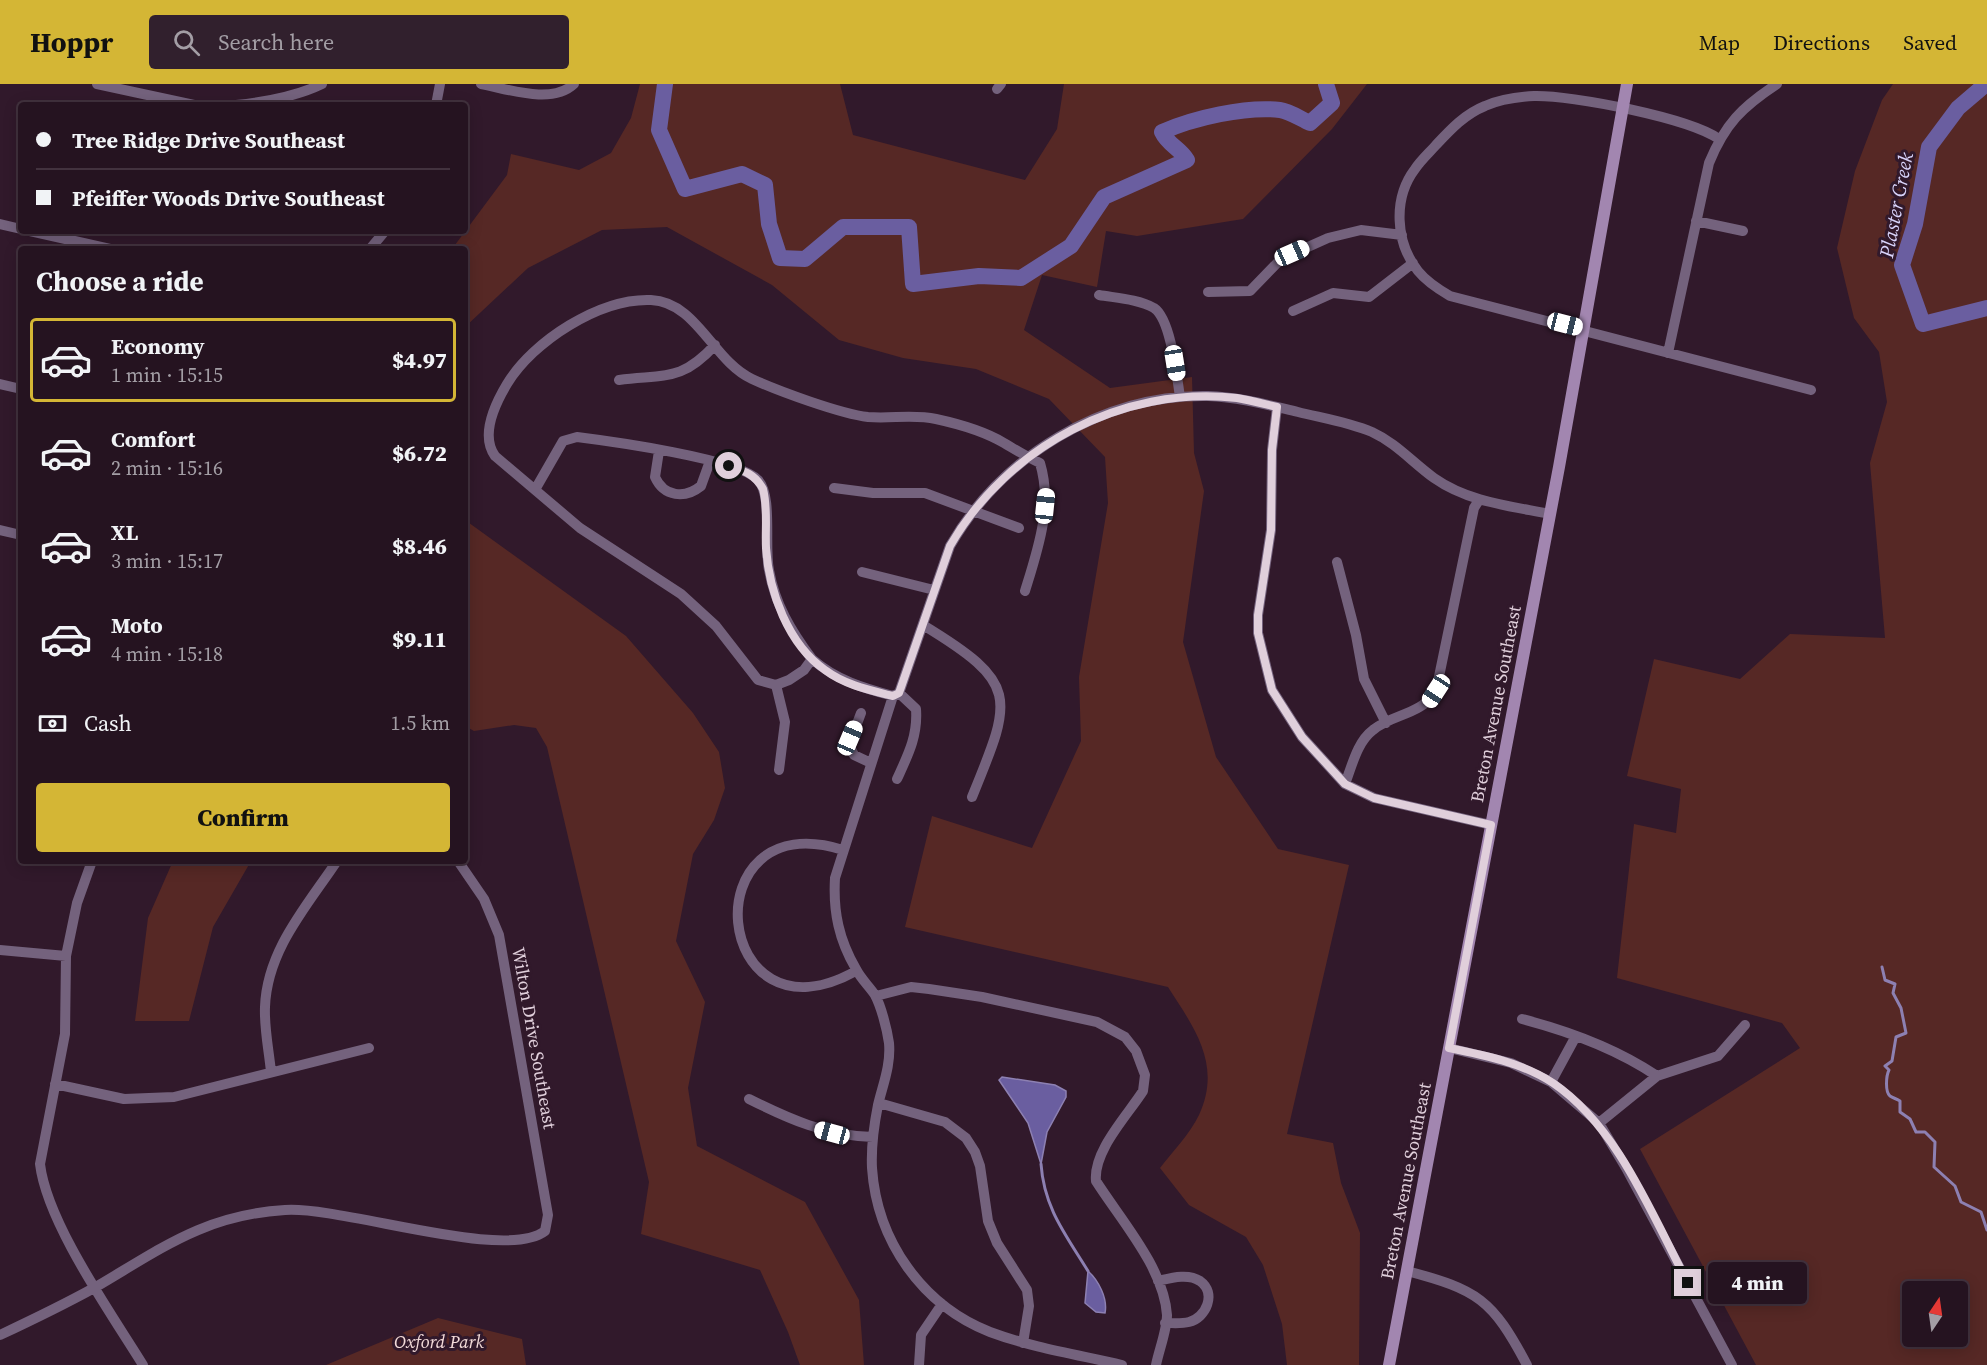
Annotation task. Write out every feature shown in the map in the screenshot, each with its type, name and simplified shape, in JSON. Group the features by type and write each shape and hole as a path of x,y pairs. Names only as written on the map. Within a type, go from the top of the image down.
{"main road":[{"name":"Breton Avenue Southeast","path":"1389,1365 1550,514 1627,84"}],"street":[{"path":"97,84 180,102"},
{"path":"259,102 306,92 322,84"},
{"path":"437,102 440,84"},
{"path":"481,84 555,95 568,90 574,84"},
{"path":"1668,353 1709,163 1719,138 1731,120 1777,84"},
{"path":"1719,138 1687,123 1623,110 1536,96 1511,98 1473,111 1460,121 1414,169 1402,193 1398,214 1402,235 1413,263 1434,286 1450,296 1584,329 1811,390"},
{"path":"1696,221 1743,231"},
{"path":"0,224 18,228"},
{"path":"1208,292 1250,291 1281,259 1328,237 1361,230 1402,235"},
{"path":"43,234 97,246"},
{"path":"372,246 382,234"},
{"path":"1293,311 1333,293 1370,297 1413,263"},
{"path":"1099,296 1126,299 1153,308 1159,313 1168,334 1180,397"},
{"path":"812,659 804,670 789,681 776,685 758,680 716,626 681,594 580,528 495,456 488,444 488,433 498,401 508,382 528,360 552,339 588,315 622,303 650,300 668,302 681,310 751,378 866,417 917,416 951,422 1003,442 1040,463 1046,494 1044,518 1025,591"},
{"path":"619,380 685,371 698,363 715,345"},
{"path":"0,384 18,387"},
{"path":"1122,1365 1023,1342 988,1331 942,1304 915,1280 896,1252 880,1211 872,1169 873,1137 886,1079 889,1042 876,996 856,971 839,935 834,903 835,878 871,763 950,546 973,512 1010,471 1059,436 1101,416 1180,397 1238,398 1354,425 1392,443 1433,477 1479,500 1550,514"},
{"path":"1277,407 1272,450 1271,530 1259,592 1258,633 1272,690 1302,737 1345,784 1374,798 1491,825"},
{"path":"536,489 563,441 568,437 611,441 710,461 750,474 758,480 763,489 769,571 785,620 812,659 824,669 856,686 896,694 916,709 916,738 897,779"},
{"path":"659,451 655,477 664,490 675,494 688,495 701,486 710,461"},
{"path":"834,488 873,493 915,491 1019,528"},
{"path":"1345,784 1365,738 1373,729 1421,708 1436,691 1474,508 1479,500"},
{"path":"0,530 18,534"},
{"path":"1337,562 1356,635 1364,679 1386,723"},
{"path":"862,572 934,590"},
{"path":"923,625 956,645 986,669 1001,697 1002,714 996,738 972,797"},
{"path":"776,685 785,722 780,770"},
{"path":"861,713 849,745 854,755 871,763"},
{"path":"843,850 822,843 806,842 780,847 764,857 745,878 736,907 737,931 748,957 770,978 798,987 818,987 836,982 856,971"},
{"path":"91,864 76,903 66,957 65,1034 42,1146 42,1184 49,1202 95,1287 143,1365"},
{"path":"271,1072 265,1008 276,958 287,933 335,864"},
{"name":"Wilton Drive Southeast","path":"95,1287 167,1243 206,1225 286,1209 350,1216 483,1239 531,1238 546,1231 548,1215 499,935 484,899 460,864"},
{"path":"0,950 66,957"},
{"path":"876,996 911,987 982,997 1097,1022 1125,1037 1139,1058 1145,1083 1143,1091 1099,1154 1096,1181 1147,1258 1158,1281 1167,1316 1156,1365"},
{"path":"1522,1019 1576,1036 1643,1066 1657,1076"},
{"path":"1599,1123 1657,1076 1718,1056 1745,1025"},
{"path":"1551,1082 1576,1036"},
{"path":"55,1084 124,1099 149,1100 174,1097 369,1048"},
{"path":"1449,1048 1511,1063 1551,1082 1599,1123 1626,1168 1732,1365"},
{"path":"748,1099 818,1129 846,1137 873,1137"},
{"path":"879,1103 945,1122 966,1138 975,1152 980,1166 987,1221 997,1243 1027,1290 1029,1306 1023,1342"},
{"path":"1407,1271 1442,1281 1473,1294 1492,1309 1509,1332 1527,1365"},
{"path":"1158,1281 1185,1277 1200,1281 1208,1290 1209,1300 1198,1318 1190,1322 1165,1323"},
{"path":"0,1335 95,1287"},
{"path":"919,1365 921,1335 942,1304"}],"green space":[{"path":"640,84 840,84 853,135 1025,180 1057,129 1064,84 1367,84 1332,129 1243,219 1137,236 1106,231 1097,287 1042,275 1024,330 1110,388 1192,377 1194,453 1204,491 1183,642 1216,757 1278,849 1349,865 1287,1134 1333,1143 1341,1183 1360,1233 1359,1365 1287,1365 1282,1324 1263,1265 1246,1237 1189,1205 1160,1168 1186,1136 1199,1115 1208,1080 1202,1048 1196,1033 1168,987 905,927 932,816 1032,848 1081,741 1079,677 1108,503 1105,457 1049,399 976,369 903,358 839,340 772,285 667,227 602,230 528,268 468,324 468,246 454,246 463,234 468,234 468,227 507,175 511,154 579,170 611,153 631,118"},
{"path":"1893,84 1987,84 1987,1365 1756,1365 1640,1149 1800,1048 1782,1023 1617,978 1634,824 1676,833 1681,789 1627,776 1654,659 1740,679 1790,634 1885,638 1870,463 1887,402 1879,352 1854,318 1837,248 1855,171 1882,100"},
{"path":"468,522 626,636 693,713 719,752 725,788 714,820 693,854 676,941 705,1002 688,1088 697,1146 805,1202 859,1300 864,1365 800,1365 760,1270 641,1234 649,1182 547,747 536,728 514,725 474,731 468,728"},
{"path":"172,864 249,864 213,927 189,1021 135,1021 148,918"},
{"name":"Oxford Park","path":"438,1318 522,1339 526,1365 326,1365"}],"shaded area":[{"path":"1002,1077 1055,1085 1066,1091 1066,1097 1047,1132 1041,1164 1028,1123 999,1080"},
{"path":"1088,1271 1101,1290 1105,1301 1105,1313 1096,1312 1085,1303"}],"waterway":[{"name":"Plaster Creek","path":"665,84 659,130 685,189 742,174 765,185 769,224 780,258 805,259 843,227 909,227 913,284 979,276 1021,278 1071,246 1104,197 1187,160 1162,132 1204,118 1266,109 1291,113 1310,123 1332,103 1326,84"},
{"name":"Plaster Creek","path":"1986,84 1958,108 1929,147 1915,224 1902,265 1923,324 1987,308"},
{"path":"1882,967 1885,980 1895,984 1893,993 1901,1008 1906,1033 1896,1037 1892,1061 1885,1066 1889,1070 1886,1084 1888,1094 1900,1101 1900,1112 1910,1119 1916,1132 1925,1132 1935,1142 1934,1167 1955,1186 1961,1202 1981,1212 1987,1230"},
{"path":"1041,1164 1051,1208 1088,1271"}],"route":[{"path":"729,466 750,474 758,480 763,489 766,499 766,547 769,571 778,604 785,620 812,659 837,677 856,686 893,696 899,693 950,546 960,528 1010,471 1071,429 1101,416 1157,401 1207,396 1238,398 1277,407 1272,450 1271,530 1259,592 1258,615 1258,633 1272,690 1302,737 1345,784 1374,798 1491,825 1449,1048 1511,1063 1551,1082 1575,1100 1599,1123 1688,1283"}]}
